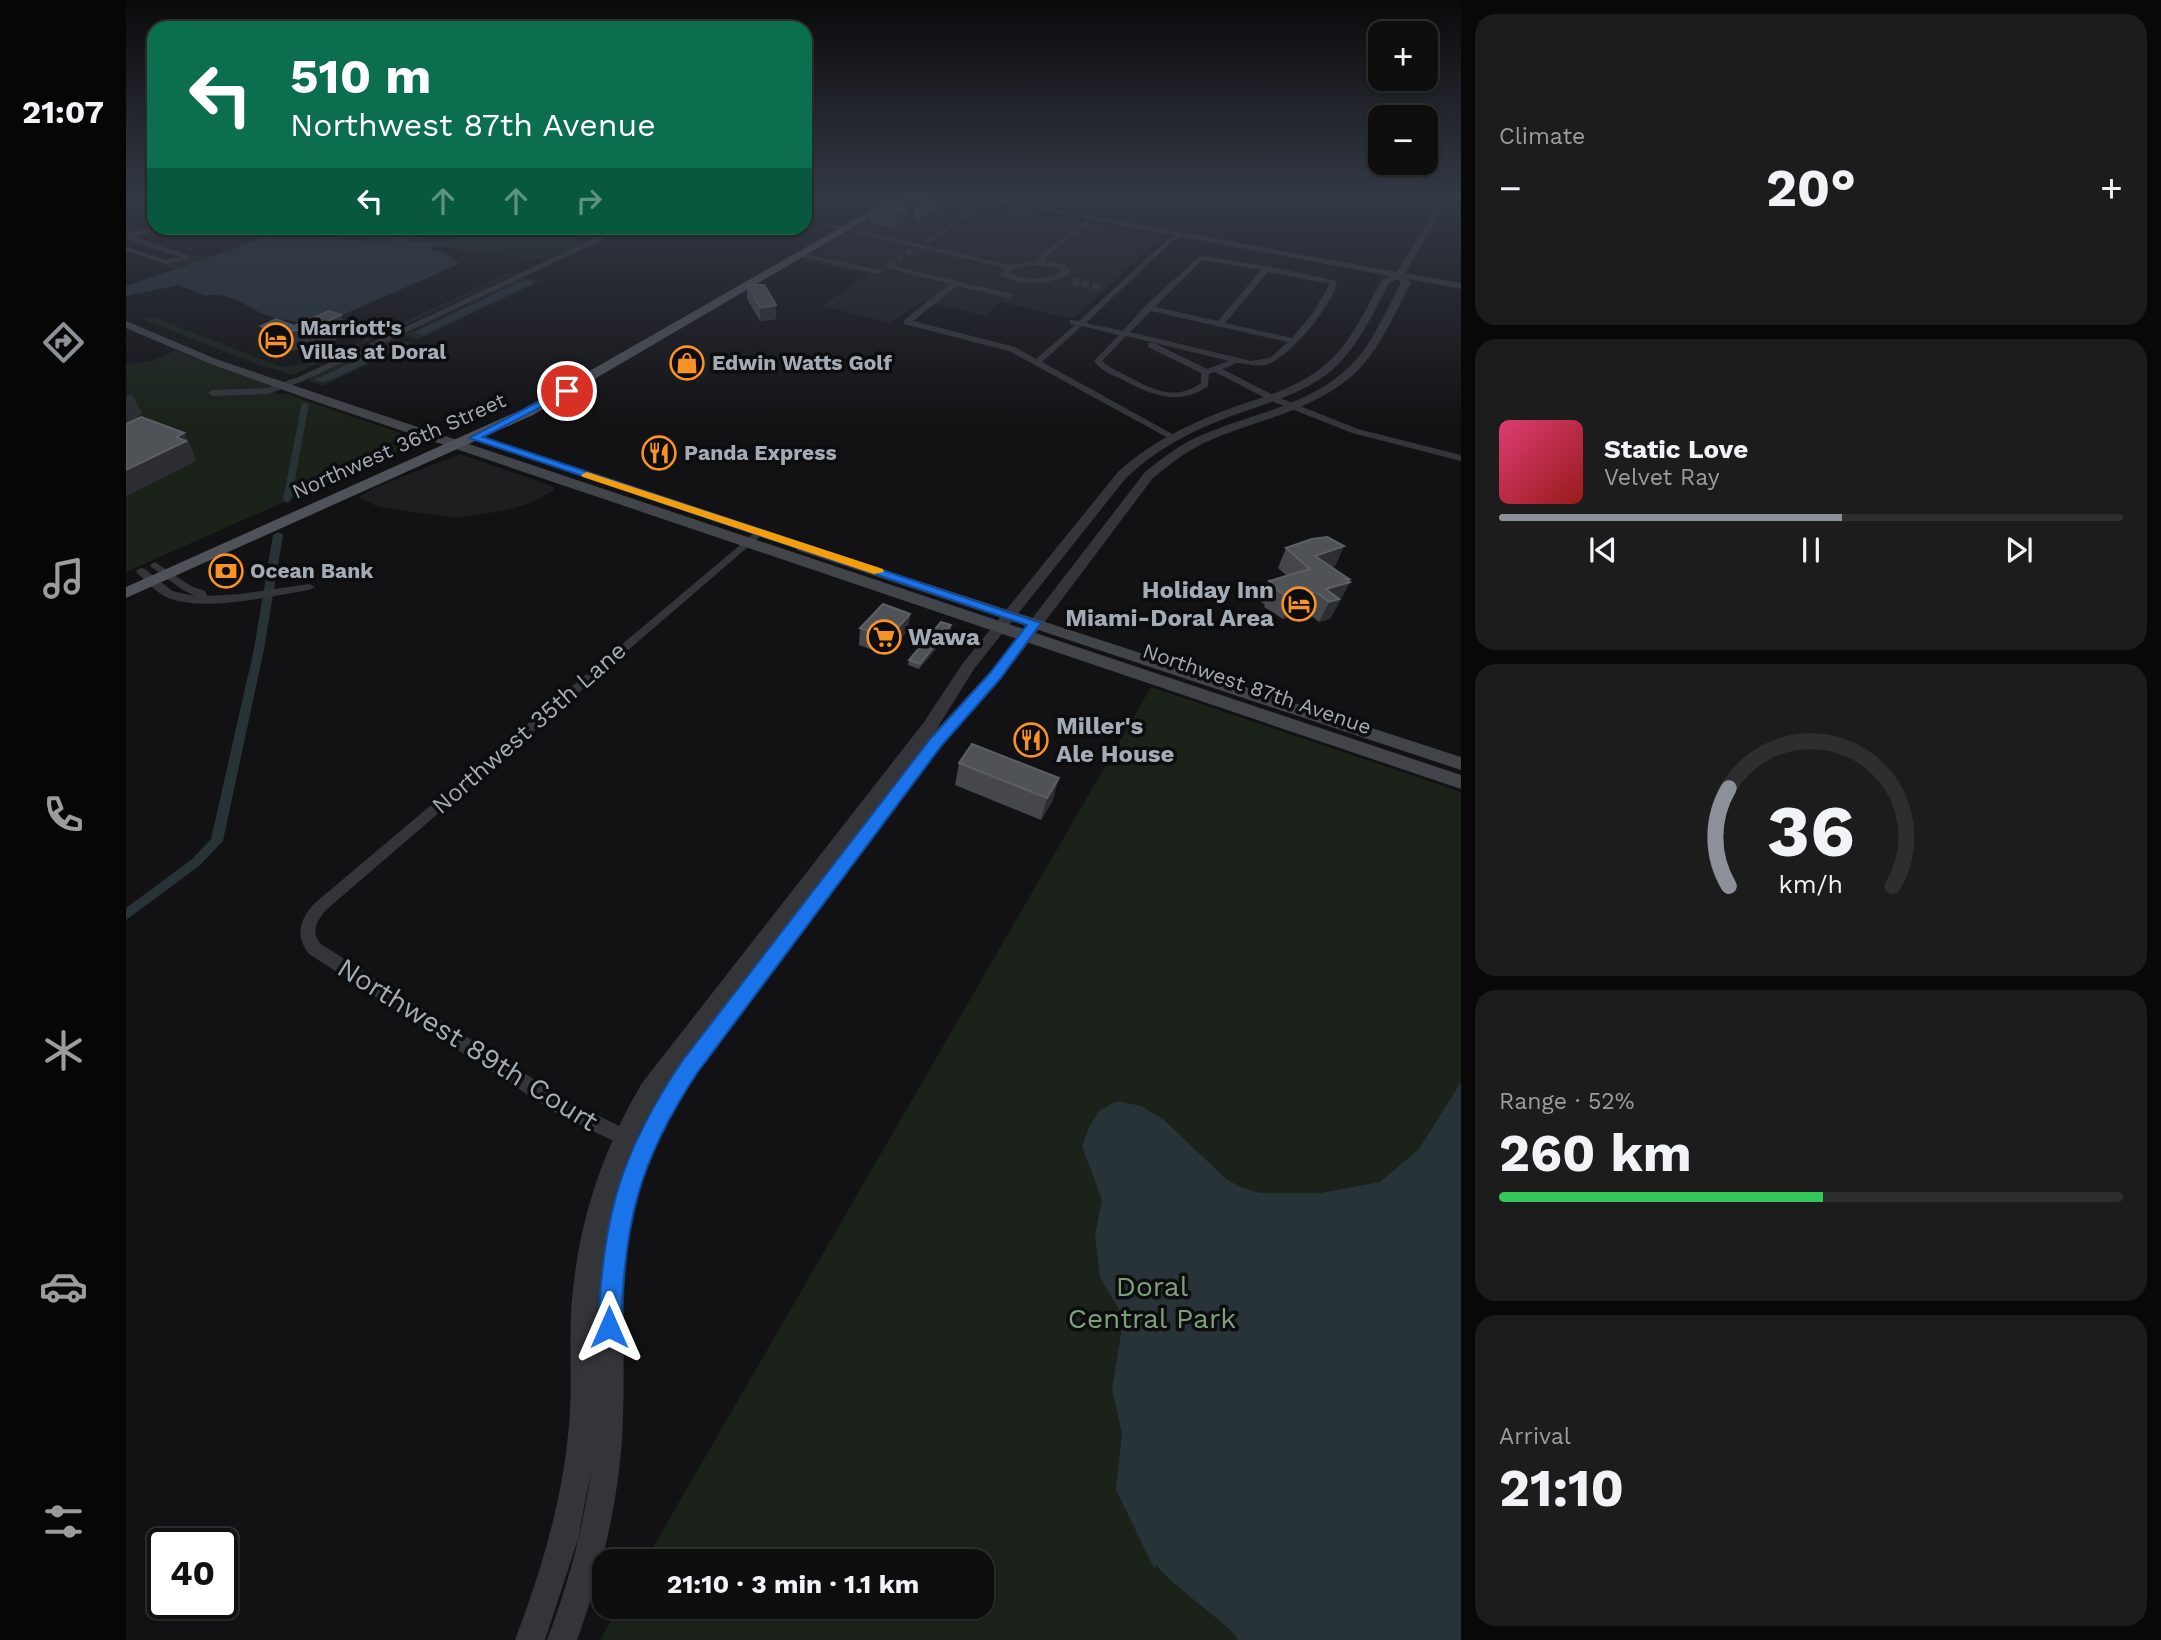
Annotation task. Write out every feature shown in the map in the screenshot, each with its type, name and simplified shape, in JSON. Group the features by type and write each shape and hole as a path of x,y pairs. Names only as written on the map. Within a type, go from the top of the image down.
{"main road":[{"name":"Northwest 36th Street","path":"126,593 149,574 457,439 749,274"},
{"name":"Northwest 36th Street","path":"149,574 315,508 354,478 441,440 474,438 536,408 769,274"},
{"path":"730,284 744,288"},
{"name":"Northwest 87th Avenue","path":"126,318 227,358 302,393 441,440"},
{"name":"Northwest 87th Avenue","path":"126,318 203,358 259,378 382,409 641,507 753,537"},
{"path":"601,371 597,367 606,355"},
{"path":"246,387 259,378"},
{"path":"268,391 302,393"},
{"path":"336,404 382,409"},
{"name":"Northwest 87th Avenue","path":"474,438 653,497 753,537 1303,720 1461,764"},
{"path":"641,507 653,497"},
{"name":"Northwest 87th Avenue","path":"1303,720 1461,782"}],"street":[{"path":"286,384 213,391 268,391 286,384 525,274"},
{"path":"918,274 1009,296"},
{"path":"1005,274 1015,279 1056,277 1072,281"},
{"path":"1056,277 1060,274"},
{"path":"1032,360 1077,323 1128,274"},
{"path":"1184,274 1098,362 1161,396 1174,397 1199,388 1215,369 1239,360"},
{"path":"1220,324 1262,274"},
{"path":"1077,323 1239,360 1266,363 1277,358 1295,341 1334,285 1332,282 1293,274"},
{"path":"1390,274 1461,286"},
{"path":"562,1640 585,1571 599,1512 610,1415 609,1310 612,1261 633,1142 942,734 995,676 1142,484 1176,453 1215,433 1331,387 1357,364 1406,283 1399,275 1392,274"},
{"path":"530,1640 558,1561 575,1488 584,1418 587,1265 599,1204 633,1142 657,1079 935,719 960,678 1122,475 1141,456 1171,436 1278,396 1315,378 1334,363 1387,280 1399,275"},
{"path":"998,293 1015,279"},
{"path":"956,283 907,321 1012,349 1171,436 1177,442 1176,453"},
{"path":"1148,308 1295,341"},
{"path":"1124,334 1215,369 1355,431 1461,458"},
{"name":"Northwest 35th Lane","path":"307,929 318,909 753,537"},
{"path":"149,574 172,595 202,598 310,587"},
{"path":"149,574 201,593 202,598"},
{"path":"798,924 794,917 799,895"},
{"path":"774,927 798,924"},
{"name":"Northwest 89th Court","path":"307,929 308,940 315,949 562,1107 633,1142"}],"shaded area":[{"path":"162,274 437,274 324,323 278,319 231,298 205,296 179,285 126,296 126,286"},
{"path":"867,274 1122,274 1073,319 1001,302 985,316 924,301 890,323 822,306 869,274"},
{"path":"531,280 532,284 424,335 412,333 521,281"},
{"path":"393,343 400,347 333,379 323,382 314,380"},
{"path":"460,454 554,487 554,490 533,502 508,510 456,518 378,507 359,497 374,488"},
{"path":"1461,1082 1461,1640 1238,1640 1232,1631 1170,1580 1156,1565 1154,1568 1116,1490 1122,1433 1112,1390 1122,1328 1118,1307 1100,1278 1095,1235 1102,1200 1082,1146 1090,1125 1100,1110 1117,1101 1141,1106 1164,1120 1225,1178 1240,1187 1260,1193 1321,1193 1380,1182 1419,1149"}],"green space":[{"path":"506,274 515,275 402,326 388,325 398,325"},
{"path":"522,277 543,280 417,340 404,335","holes":["531,280 532,284 424,335 416,335 414,331 521,281"]},
{"path":"155,318 282,367 315,362 364,341 362,336 373,339 293,375 254,363 142,319"},
{"path":"391,339 411,343 323,386 309,381 310,377"},
{"path":"175,351 269,385 276,393 287,394 415,438 417,443 126,572 126,364 151,361"},
{"name":"Doral Central Park","path":"1151,687 1461,792 1461,1640 600,1640 612,1619 994,1619 994,1549 652,1549"}],"building":[{"path":"747,285 764,285 776,305 760,308"},
{"path":"329,311 341,315 310,329 279,332 261,326 276,319 294,326"},
{"path":"141,417 184,433 176,437 186,441 126,470 126,424"},
{"path":"1327,537 1344,546 1315,556 1349,579 1346,579 1350,582 1326,589 1339,599 1329,602 1316,592 1292,599 1272,587 1275,586 1269,581 1310,569 1286,548"},
{"path":"883,604 910,614 889,638 860,628"},
{"name":"Wawa","path":"941,622 951,625 920,664 909,660"},
{"path":"972,744 1059,778 1047,798 959,763"}],"waterway":[{"path":"287,500 305,404"},
{"path":"126,915 195,863 217,841 259,649 278,535"}],"tunnel":[{"path":"1072,281 1100,287"}],"slow traffic":[{"path":"587,475 878,572"}],"place":[{"name":"Marriott's Villas at Doral","path":"276,340"},
{"name":"Edwin Watts Golf","path":"687,363"},
{"name":"Panda Express","path":"659,453"},
{"name":"Ocean Bank","path":"226,571"},
{"name":"Holiday Inn Miami-Doral Area","path":"1299,604"},
{"name":"Wawa","path":"884,637"},
{"name":"Miller's Ale House","path":"1031,740"}],"route":[{"path":"567,391 474,438 1035,623 995,676 936,741 690,1066 660,1111 637,1161 621,1212 612,1261 609,1327"}]}
